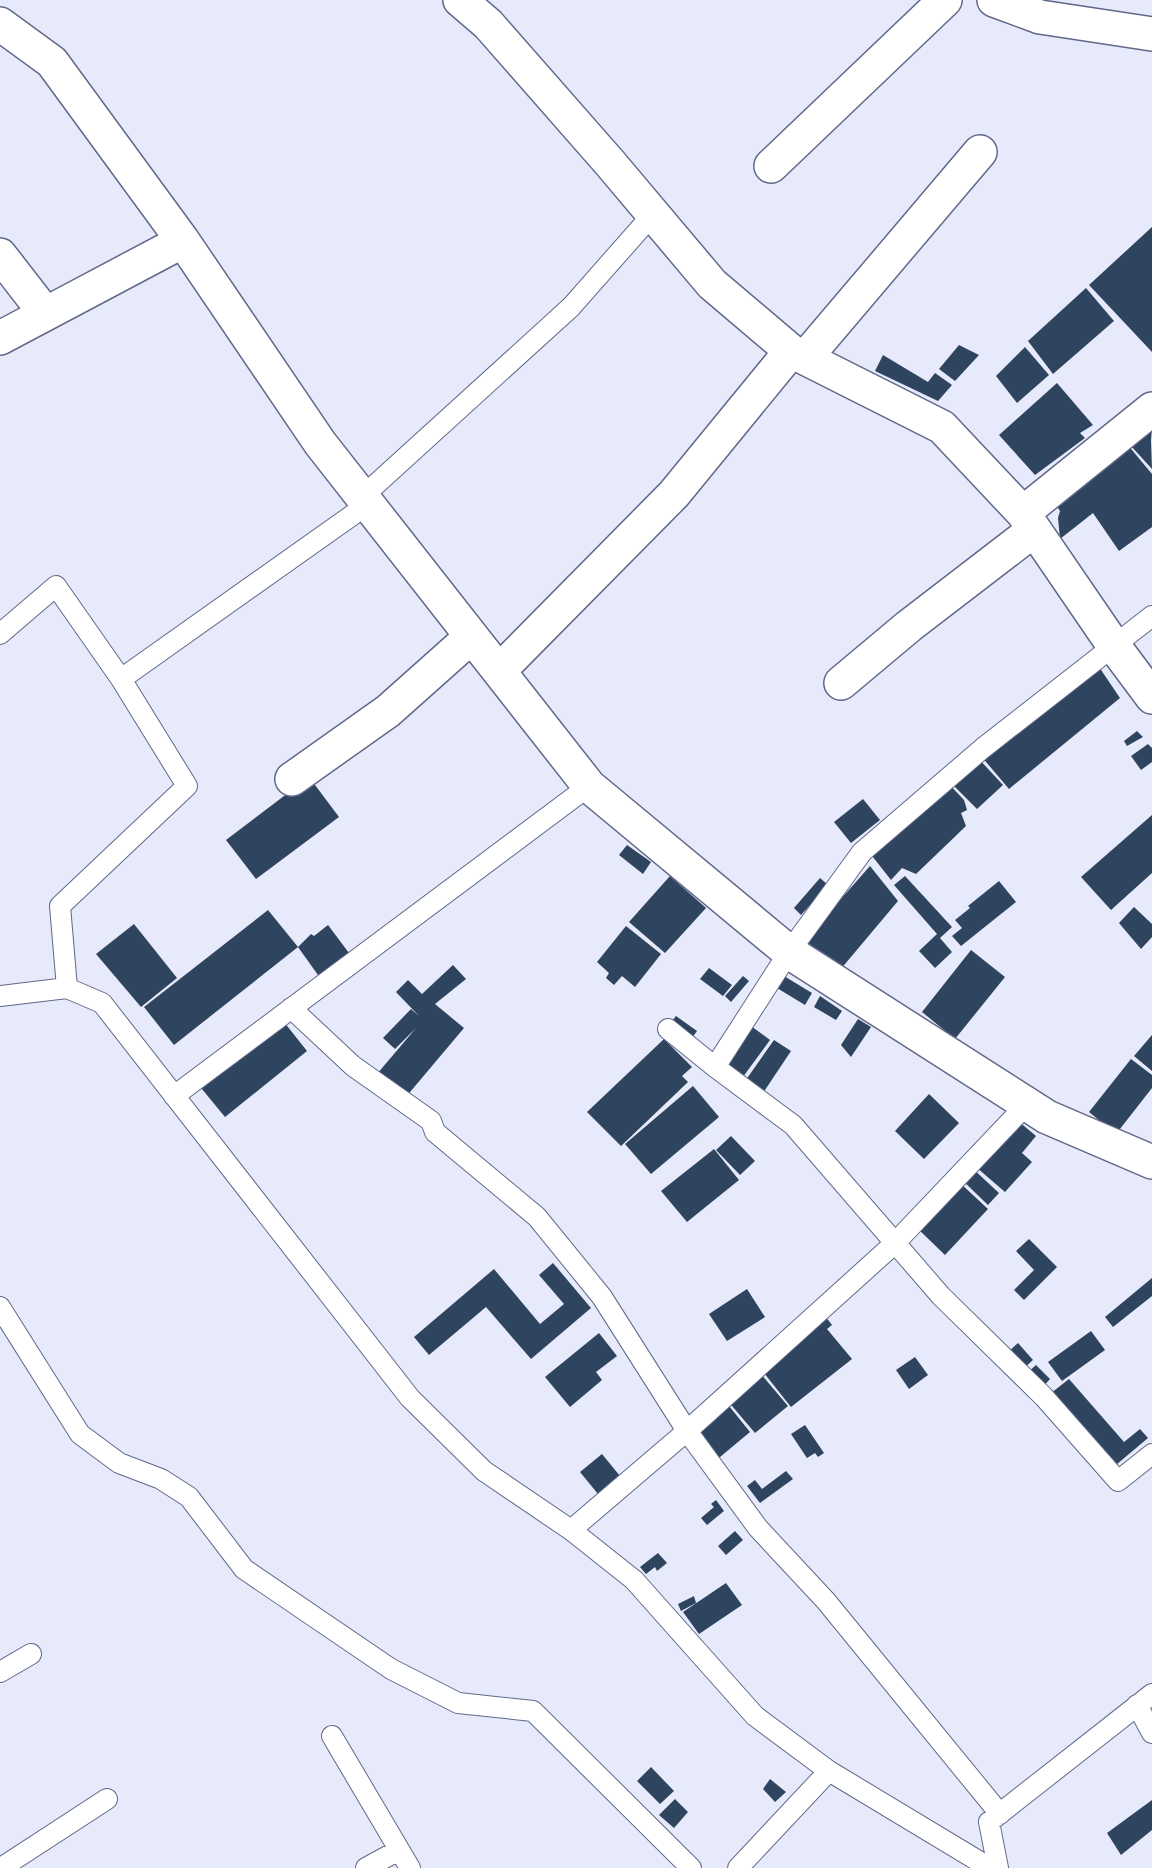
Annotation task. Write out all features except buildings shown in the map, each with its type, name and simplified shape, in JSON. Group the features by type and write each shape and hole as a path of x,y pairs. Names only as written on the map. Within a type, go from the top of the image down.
{"street":[{"path":"460,0 488,24 712,284 798,354 942,427 1029,522 1152,697"},
{"path":"771,166 945,0"},
{"path":"994,0 1040,17 1152,34"},
{"path":"0,24 52,62 183,241 320,443 589,786 789,952 1047,1117 1152,1162"},
{"path":"499,671 674,494 980,152"},
{"path":"0,338 183,241"},
{"path":"0,255 45,313"},
{"path":"841,683 1029,522 1152,409"},
{"path":"292,779 388,711 471,637"}],"lane":[{"path":"121,679 365,500 571,307 653,214"},
{"path":"0,634 56,586 121,679 187,786 60,906 67,988"},
{"path":"715,1067 789,952 862,852 983,748 1152,616"},
{"path":"174,1096 589,786"},
{"path":"0,996 67,988 102,1003 410,1398 484,1472 571,1530 634,1580 755,1716 829,1771 990,1868"},
{"path":"291,1008 353,1066 431,1121 435,1132 537,1217 602,1297 687,1431 758,1528 826,1601 1000,1814"},
{"path":"668,1029 793,1125 941,1296 1044,1397 1118,1481 1152,1454"},
{"path":"571,1530 687,1431 894,1244 1027,1104"},
{"path":"0,1307 80,1434 119,1463 161,1479 189,1497 244,1569 391,1669 458,1703 533,1711 691,1868"},
{"path":"0,1672 31,1654"},
{"path":"998,1868 989,1822 1145,1699 1152,1733"},
{"path":"332,1736 410,1868"},
{"path":"738,1868 829,1771"},
{"path":"1,1868 107,1799"},
{"path":"366,1868 399,1850"}]}
